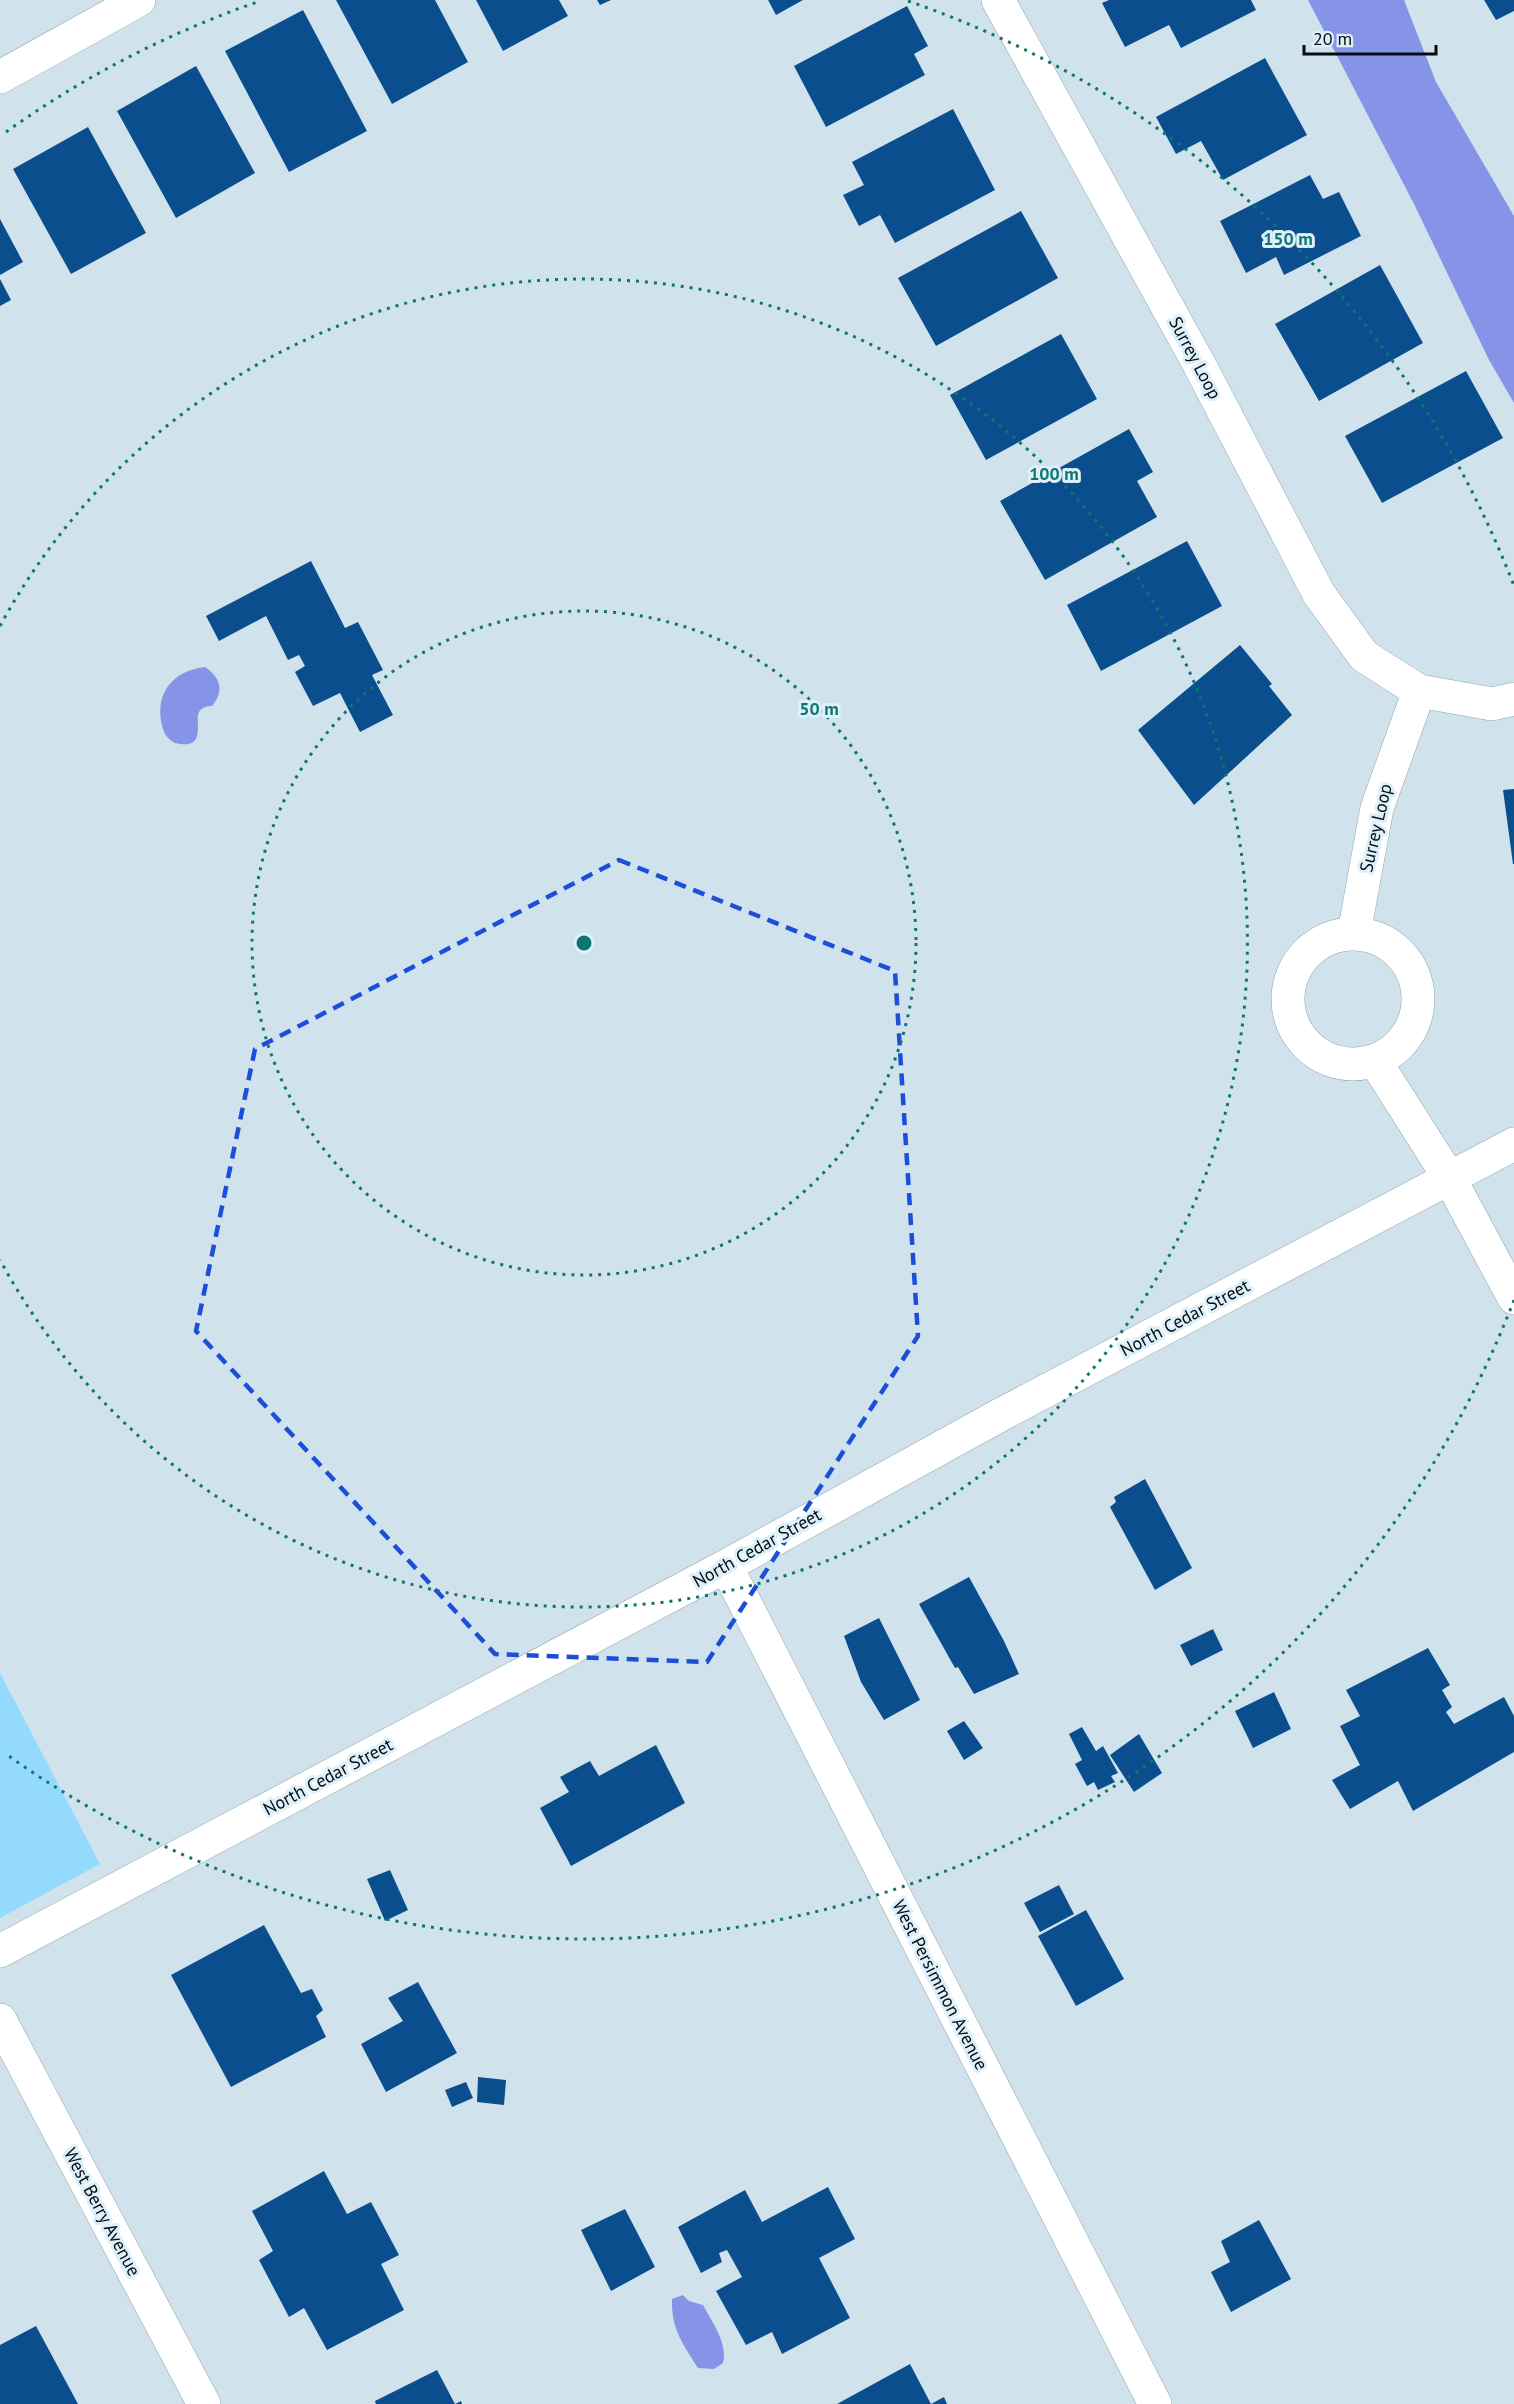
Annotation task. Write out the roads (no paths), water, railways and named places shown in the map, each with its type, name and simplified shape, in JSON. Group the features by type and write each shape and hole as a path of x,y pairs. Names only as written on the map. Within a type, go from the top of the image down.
{"street":[{"path":"0,77 139,0"},
{"name":"Surrey Loop","path":"998,0 1199,364 1319,594 1364,656 1419,691 1492,704 1514,699"},
{"name":"Surrey Loop","path":"1354,933 1377,808 1419,691"},
{"path":"1354,933 1369,936 1390,945 1409,965 1418,986 1419,1002 1414,1024 1401,1044 1375,1061 1348,1064 1326,1059 1306,1044 1293,1025 1288,1008 1289,985 1298,963 1313,946 1331,937 1354,933"},
{"path":"1375,1061 1450,1179 1514,1298"},
{"name":"North Cedar Street","path":"0,1951 726,1566 1012,1408 1514,1144"},
{"name":"West Persimmon Avenue","path":"726,1566 1155,2404"},
{"name":"West Berry Avenue","path":"0,2020 204,2404"}],"water":[{"path":"1308,0 1404,0 1436,82 1514,216 1514,403 1489,360 1414,204"},
{"path":"205,667 214,675 219,684 219,695 212,706 203,708 199,712 196,739 192,743 175,743 165,734 161,721 160,710 165,691 177,677 185,672"},
{"path":"683,2295 689,2301 703,2305 721,2340 723,2363 714,2369 698,2368 679,2335 673,2318 672,2299"}]}
